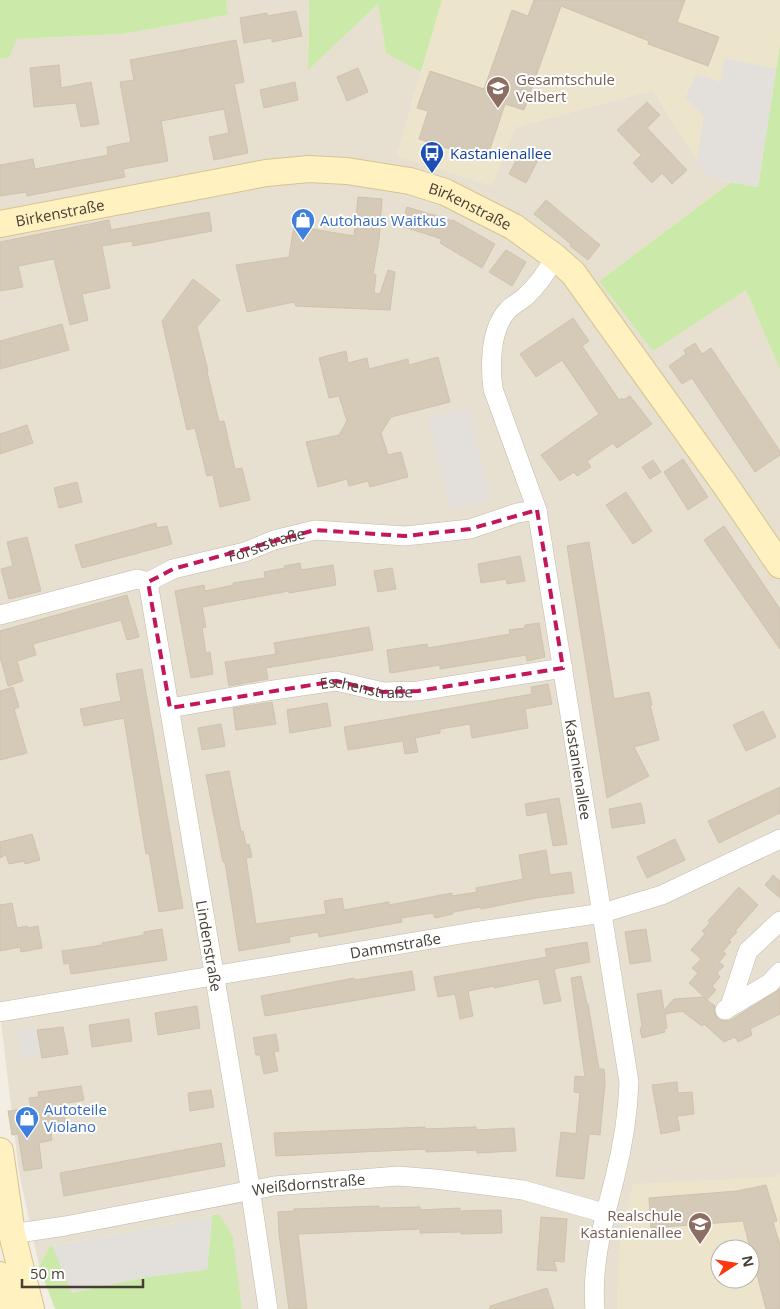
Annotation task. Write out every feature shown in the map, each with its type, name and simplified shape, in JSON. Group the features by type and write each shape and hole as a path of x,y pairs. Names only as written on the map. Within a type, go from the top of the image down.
{"street":[{"name":"Birkenstraße","path":"0,224 248,176 309,168 347,171 410,181 445,192 514,226 556,257 573,273 592,297 780,565"},
{"name":"Kastanienallee","path":"556,257 545,276 526,296 506,312 496,331 490,370 493,389 537,510 629,1082 628,1109 623,1138 599,1237 595,1309"},
{"name":"Forststraße","path":"0,615 138,579 148,582 173,569 245,552 274,540 315,530 405,536 470,529 517,513 537,510"},
{"name":"Lindenstraße","path":"148,582 216,976 251,1190 268,1309"},
{"name":"Eschenstraße","path":"170,708 336,681 382,692 418,691 563,668"},
{"name":"Dammstraße","path":"0,1012 473,932 603,913 648,900 780,839"},
{"path":"780,921 748,952 725,1010 770,983 780,972"},
{"path":"0,1151 12,1234 31,1309"},
{"name":"Weißdornstraße","path":"12,1234 274,1186 398,1176 523,1190 604,1212"},
{"path":"0,1275 7,1309"}],"highlighted area":[{"path":"537,510 563,668 418,691 383,692 336,681 170,708 148,582 173,569 315,530 405,536 470,529"}],"shaded area":[{"path":"226,0 309,0 308,69 378,4 386,53 421,72 397,156 516,127 653,90 708,177 731,182 599,281 653,350 746,289 780,370 780,1309 242,1309 233,1238 218,1214 50,1246 39,1266 19,1172 0,1014 0,58 9,58 17,39 123,34 228,15"},
{"name":"Gesamtschule Velbert","path":"442,0 780,0 780,44 758,187 708,177 653,90 516,127 492,186 397,156"},
{"path":"724,58 776,69 758,187 708,177 697,160 704,116 685,98 696,74 721,82"},
{"path":"468,408 491,500 451,510 428,418"},
{"path":"36,1028 41,1056 22,1059 18,1031"},
{"name":"Realschule Kastanienallee","path":"780,1172 780,1309 618,1309 620,1240 633,1184 774,1177"},
{"path":"212,1216 207,1270 147,1277 72,1293 52,1246"}],"green space":[{"path":"0,0 226,0 228,15 123,34 17,39 9,58 0,58"},
{"path":"309,0 442,0 421,72 386,53 378,4 308,70"},
{"path":"780,44 780,370 746,290 653,351 599,281 731,182 758,187"},
{"path":"219,1214 233,1237 242,1309 55,1309 39,1266 50,1246","holes":["212,1216 207,1269 147,1277 52,1246"]}],"building":[{"path":"534,0 685,0 677,22 719,37 708,66 648,44 649,41 561,6 524,110 505,104 486,161 419,139 428,111 417,108 430,71 484,89 512,10 528,16"},
{"path":"296,11 302,36 272,42 272,38 244,43 240,18 267,13 267,16"},
{"path":"236,40 244,82 234,84 248,153 214,160 209,137 229,133 224,109 161,121 168,161 123,169 125,177 27,196 26,192 0,196 0,165 33,159 35,169 108,155 107,147 131,142 120,82 134,80 130,60"},
{"path":"59,65 61,88 91,82 99,124 81,127 76,103 34,107 30,68"},
{"path":"358,68 368,92 347,101 337,77"},
{"path":"295,82 298,100 264,108 260,90"},
{"path":"647,102 660,115 647,128 687,170 672,184 662,173 652,183 633,163 641,155 617,130"},
{"path":"522,149 539,158 526,183 509,174"},
{"path":"358,197 382,199 379,240 373,274 376,275 374,293 380,294 388,270 395,272 390,310 296,306 294,302 247,312 236,265 289,257 294,226 354,236"},
{"path":"546,200 600,245 588,260 534,214"},
{"path":"407,207 453,220 495,244 482,268 440,243 442,239 401,226"},
{"path":"209,212 212,231 133,246 132,241 102,246 110,288 82,294 88,320 70,325 54,259 18,266 23,287 0,291 0,242 109,220 111,230"},
{"path":"506,250 526,262 512,286 489,272"},
{"path":"193,279 220,300 197,327 219,422 224,421 235,469 242,468 250,500 220,507 213,475 207,476 195,428 187,430 162,321"},
{"path":"573,318 589,341 582,346 619,400 630,396 652,424 617,448 613,443 587,461 591,467 577,476 574,472 560,481 541,455 599,414 562,360 536,377 520,354"},
{"path":"62,324 69,350 0,369 0,341"},
{"path":"695,343 702,354 711,348 780,451 780,455 755,472 692,378 682,384 669,366 686,354 684,350"},
{"path":"346,351 348,363 367,358 369,369 408,359 409,365 438,357 450,402 391,417 381,433 388,455 401,452 408,477 370,487 368,481 349,486 347,479 318,487 306,442 339,435 347,421 339,396 329,398 319,358"},
{"path":"27,425 33,443 0,454 0,434"},
{"path":"683,459 708,497 688,510 664,472"},
{"path":"653,460 661,472 650,479 642,467"},
{"path":"77,482 82,502 59,508 54,488"},
{"path":"626,492 652,531 633,544 606,505"},
{"path":"156,523 157,528 167,526 172,544 82,568 75,545"},
{"path":"724,526 780,609 780,649 704,540"},
{"path":"27,537 41,591 9,599 1,569 13,566 7,542"},
{"path":"589,542 614,699 649,692 652,705 650,705 659,740 634,747 649,776 607,798 567,546"},
{"path":"520,556 525,581 507,584 506,579 481,583 478,564"},
{"path":"300,563 301,570 333,565 336,585 289,593 289,591 202,607 206,627 202,628 206,653 210,652 213,674 191,678 175,591 204,585 205,591 234,585 233,583 265,578 264,572"},
{"path":"392,568 396,589 378,592 374,571"},
{"path":"127,595 139,637 127,640 121,620 33,644 36,655 17,661 23,681 8,686 0,657 0,631"},
{"path":"539,623 545,657 527,661 526,655 440,669 440,665 390,673 387,650 427,644 428,648 510,634 509,630 525,628 525,625"},
{"path":"369,627 373,650 266,668 268,679 229,686 225,662 276,654 274,643"},
{"path":"142,669 183,908 159,912 149,853 146,854 124,718 84,726 80,709 121,701 116,674"},
{"path":"548,684 552,704 525,709 528,728 472,738 470,724 440,729 440,733 415,738 418,752 405,754 403,741 348,750 344,727 532,694 531,687"},
{"path":"13,687 19,707 14,709 27,753 0,760 0,691"},
{"path":"272,702 276,724 236,730 233,708"},
{"path":"327,703 331,726 290,733 287,710"},
{"path":"763,711 776,737 746,751 733,725"},
{"path":"221,724 225,746 202,750 198,728"},
{"path":"229,771 241,832 243,831 246,845 249,844 252,857 246,858 256,924 326,914 324,901 342,898 344,910 389,902 389,905 452,893 452,896 477,892 476,888 523,879 519,855 546,850 550,875 571,872 574,893 536,898 481,909 480,907 453,912 453,914 435,918 433,913 401,918 402,922 319,937 318,932 289,937 290,942 239,951 225,862 223,862 206,775"},
{"path":"780,787 780,813 719,843 708,821"},
{"path":"559,798 567,844 553,846 547,812 527,816 525,804"},
{"path":"641,803 645,823 612,828 609,809"},
{"path":"32,834 40,860 25,864 24,861 9,864 6,855 0,858 0,842"},
{"path":"675,839 685,860 647,878 637,857"},
{"path":"773,875 780,881 780,898 765,885"},
{"path":"739,887 758,905 735,931 737,932 729,940 731,942 723,951 726,954 719,962 724,966 717,973 720,977 712,986 716,990 707,1000 715,1006 716,1016 720,1020 726,1021 731,1020 780,989 780,1014 750,1029 752,1035 738,1042 735,1037 724,1042 704,1024 702,1026 682,1011 665,1014 667,1028 664,1029 665,1032 642,1038 637,994 661,990 664,1010 674,999 703,997 706,999 689,983 698,973 692,968 701,959 691,950 705,934 702,931 710,923 708,921"},
{"path":"12,903 17,928 38,926 42,948 21,952 20,947 0,951 0,905"},
{"path":"162,929 167,960 71,974 69,963 64,964 62,951 103,945 102,943 144,935 144,932"},
{"path":"646,929 651,961 630,964 625,932"},
{"path":"587,942 590,962 554,969 561,1001 544,1004 539,979 494,988 494,986 468,991 473,1016 460,1019 455,994 438,997 434,977 547,957 545,949"},
{"path":"412,971 415,990 265,1016 261,996 354,978 355,980"},
{"path":"581,976 588,1004 599,1069 604,1069 605,1083 600,1135 589,1134 584,1179 556,1176 561,1132 576,1134 580,1093 574,1092 575,1076 585,1077 571,978"},
{"path":"197,1006 200,1028 158,1035 155,1013"},
{"path":"129,1019 132,1041 92,1047 89,1025"},
{"path":"63,1027 68,1054 42,1058 37,1030"},
{"path":"276,1034 279,1051 274,1052 278,1071 264,1074 260,1055 256,1055 253,1038"},
{"path":"677,1082 678,1093 692,1092 694,1114 677,1116 680,1130 661,1134 652,1085"},
{"path":"81,1086 84,1100 63,1104 66,1124 50,1127 52,1140 39,1143 42,1168 24,1171 18,1134 12,1135 8,1111 31,1108 29,1098 39,1097 38,1092"},
{"path":"211,1090 214,1107 190,1111 188,1093"},
{"path":"425,1127 425,1129 476,1127 476,1130 514,1128 516,1151 477,1153 477,1150 426,1152 426,1149 276,1156 274,1133"},
{"path":"221,1143 225,1166 64,1196 60,1173"},
{"path":"766,1185 777,1221 773,1222 780,1245 780,1309 766,1309 760,1286 760,1239 748,1239 743,1221 651,1228 649,1198 737,1191"},
{"path":"379,1206 379,1208 420,1207 420,1210 460,1208 460,1211 501,1210 502,1233 420,1233 420,1229 298,1234 307,1309 289,1309 278,1212 294,1211 294,1209"},
{"path":"541,1217 567,1219 564,1262 554,1261 557,1271 537,1270"},
{"path":"547,1288 554,1309 490,1309 490,1306"}],"place":[{"name":"Gesamtschule Velbert","path":"498,109"},
{"name":"Kastanienallee","path":"432,174"},
{"name":"Autohaus Waitkus","path":"303,241"},
{"name":"Autoteile Violano","path":"27,1139"},
{"name":"Realschule Kastanienallee","path":"700,1245"}]}
